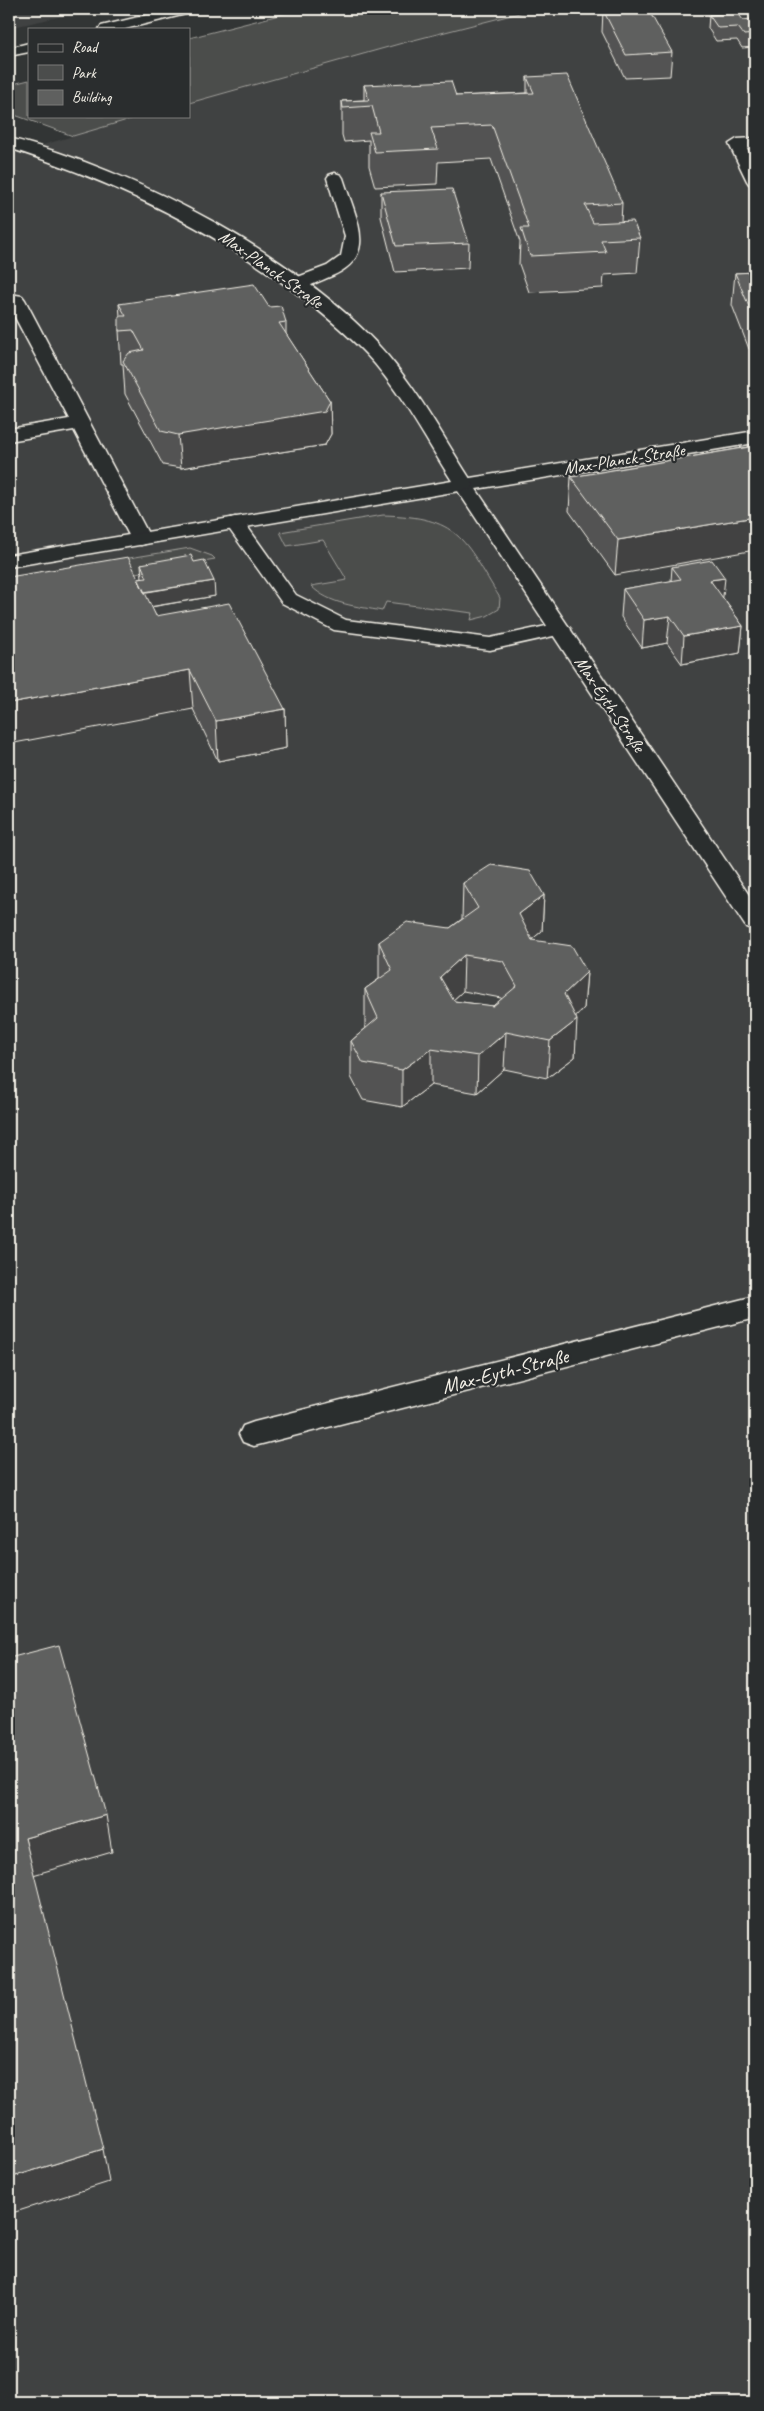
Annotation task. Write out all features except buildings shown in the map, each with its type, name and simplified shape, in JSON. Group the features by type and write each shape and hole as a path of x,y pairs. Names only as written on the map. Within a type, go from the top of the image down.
{"main road":[{"path":"110,28 189,9"},
{"path":"9,52 28,47"},
{"name":"Max-Planck-Straße","path":"9,143 87,170 167,205 243,248 296,284 362,339 389,370 464,485"},
{"path":"755,143 737,144 755,181"},
{"path":"296,284 333,270 349,258 352,236 335,178"},
{"path":"9,301 16,300 141,539"},
{"path":"9,435 80,423"},
{"name":"Max-Planck-Straße","path":"9,561 755,437"},
{"name":"Max-Eyth-Straße","path":"464,485 755,922"},
{"path":"235,523 289,599 341,626 490,644 560,629"},
{"name":"Max-Eyth-Straße","path":"254,1434 755,1308"}],"shaded area":[{"path":"9,9 94,9 9,28"},
{"path":"535,9 755,9 755,2402 9,2402 9,155 134,118 190,118 190,103 406,42"}],"green space":[{"path":"303,9 535,9 406,42 190,103 190,38"},
{"path":"28,80 28,118 134,118 73,136 9,113 9,85"},
{"path":"383,515 429,520 444,526 456,535 477,560 500,598 499,609 487,616 471,620 473,613 386,602 382,611 335,601 311,586 347,580 323,540 287,546 280,532"},
{"path":"190,548 212,556 215,559 101,579 93,564"}]}
